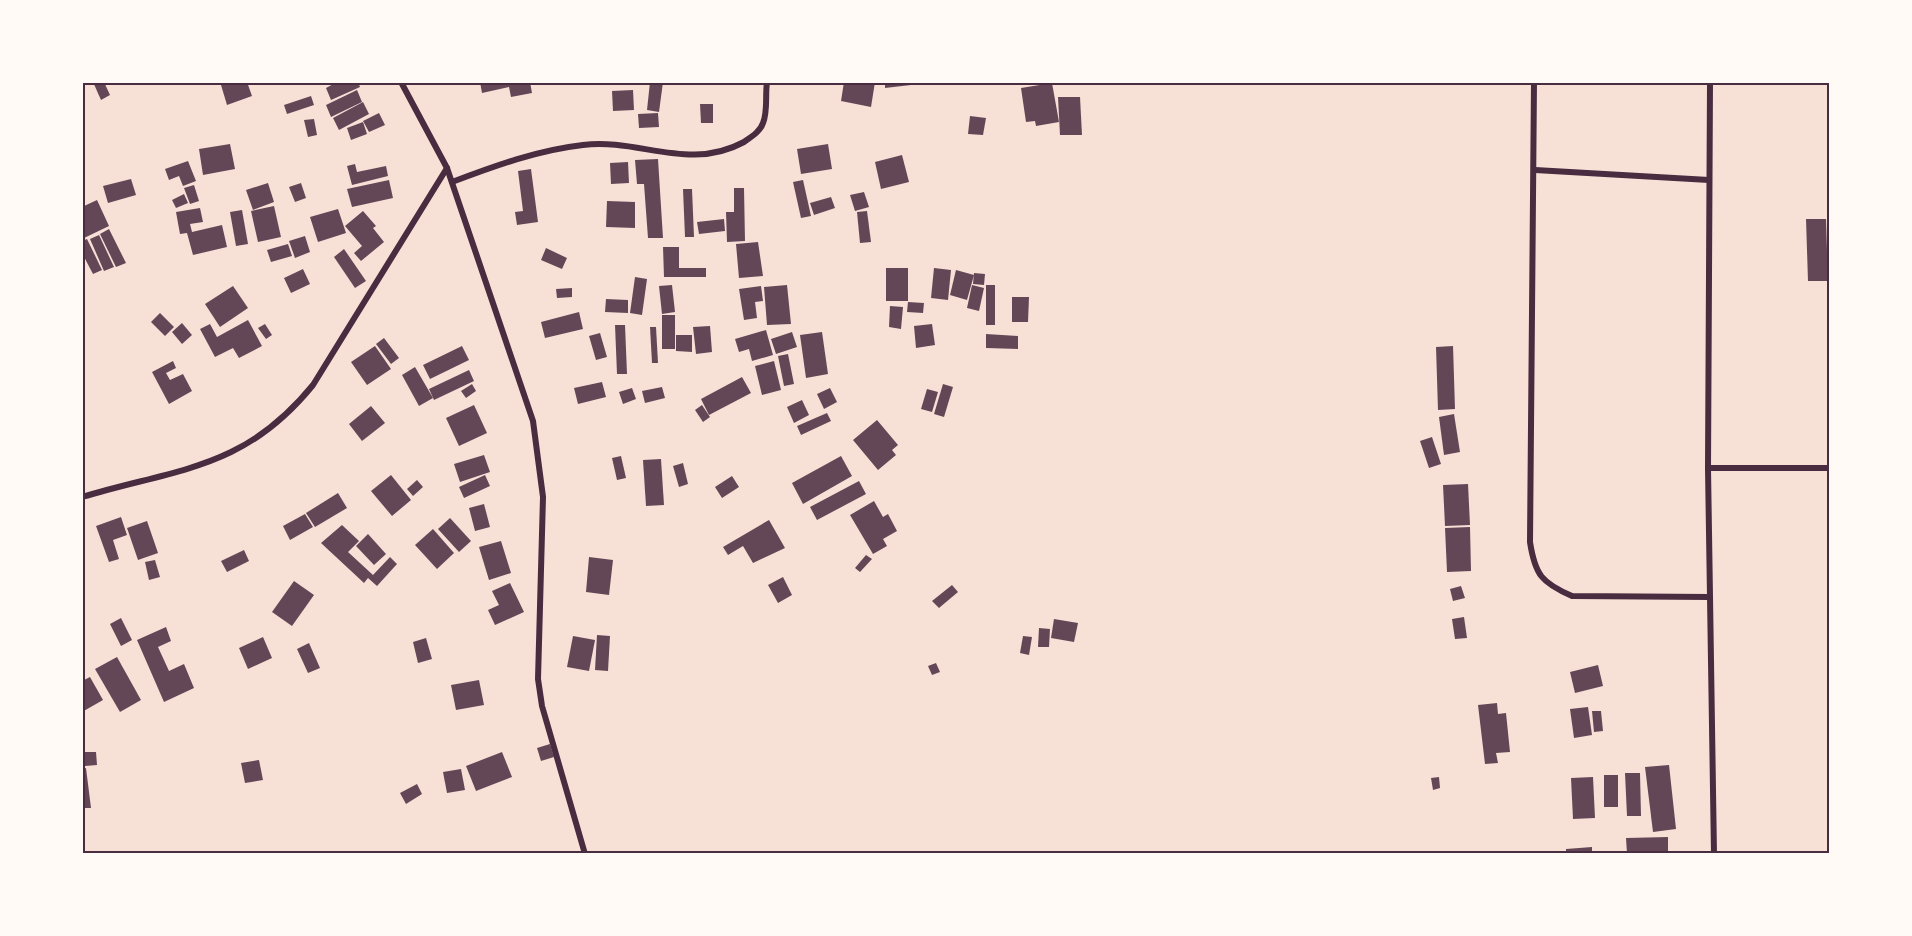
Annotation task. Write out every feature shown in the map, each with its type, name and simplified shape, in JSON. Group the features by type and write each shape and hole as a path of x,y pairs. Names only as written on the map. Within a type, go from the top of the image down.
{"street":[{"path":"401,82 447,168 533,421 543,497 538,618 541,697 585,854"},
{"path":"452,182 519,158 583,145 598,144 691,155 716,154 746,140 761,128 764,121 767,82"},
{"path":"1534,82 1530,542 1532,560 1539,575 1552,587 1572,596 1710,597"},
{"path":"1710,82 1708,468 1714,854"},
{"path":"82,497 207,464 254,439 289,412 313,385 447,168"},
{"path":"1535,170 1709,180"},
{"path":"1708,468 1830,468"}],"building":[{"path":"93,82 104,82 110,95 101,100"},
{"path":"228,82 247,82 252,96 227,105 221,85"},
{"path":"337,82 358,82 360,87 331,100 326,88"},
{"path":"480,82 530,82 532,93 511,97 509,87 482,93"},
{"path":"650,82 663,82 659,112 647,110"},
{"path":"844,82 875,82 871,107 841,101"},
{"path":"885,82 911,82 911,85 885,88"},
{"path":"1052,83 1059,122 1036,126 1035,121 1026,122 1021,88"},
{"path":"357,90 362,102 331,117 326,105"},
{"path":"633,90 634,110 613,111 612,91"},
{"path":"311,96 314,105 287,114 284,105"},
{"path":"1058,97 1080,97 1082,135 1060,135"},
{"path":"363,102 369,114 339,130 333,118"},
{"path":"700,104 713,104 713,123 701,123"},
{"path":"379,113 385,125 369,132 363,121"},
{"path":"658,113 659,127 639,128 638,114"},
{"path":"970,116 986,118 983,135 968,134"},
{"path":"314,119 317,135 308,137 304,120"},
{"path":"363,122 367,134 351,140 347,128"},
{"path":"230,144 235,169 203,175 199,149"},
{"path":"828,144 832,169 801,174 797,149"},
{"path":"902,155 909,182 881,189 875,162"},
{"path":"658,159 663,238 648,238 644,184 637,184 635,160"},
{"path":"188,161 196,181 183,186 179,176 169,180 165,169"},
{"path":"628,162 629,183 611,184 610,163"},
{"path":"355,164 357,172 386,166 388,176 352,185 347,166"},
{"path":"531,169 538,222 517,225 515,212 523,211 518,171"},
{"path":"131,179 136,195 108,203 103,186"},
{"path":"389,180 393,198 352,207 347,189"},
{"path":"803,180 811,216 801,218 793,182"},
{"path":"268,183 274,202 253,210 246,190"},
{"path":"301,183 306,198 295,202 289,187"},
{"path":"194,185 199,201 190,204 184,188"},
{"path":"734,188 744,188 745,241 727,242 726,212 734,212"},
{"path":"683,189 692,189 694,237 685,237"},
{"path":"864,192 869,207 855,211 850,195"},
{"path":"184,194 188,203 176,208 172,200"},
{"path":"831,197 835,208 814,215 810,203"},
{"path":"97,200 109,226 82,239 82,207"},
{"path":"607,201 635,202 635,228 606,227"},
{"path":"274,206 281,237 258,242 251,211"},
{"path":"200,208 203,222 190,224 192,232 222,225 227,247 193,255 187,233 180,234 176,212"},
{"path":"338,209 346,233 318,242 310,217"},
{"path":"242,210 248,244 236,246 230,212"},
{"path":"363,211 376,226 373,228 384,242 361,261 354,253 362,246 345,226"},
{"path":"867,211 871,242 860,243 857,212"},
{"path":"724,219 725,231 699,234 697,222"},
{"path":"1806,219 1826,219 1828,281 1808,281"},
{"path":"109,229 126,263 116,267 100,234"},
{"path":"99,235 114,267 104,271 90,239"},
{"path":"305,236 310,252 295,258 289,241"},
{"path":"87,239 102,270 93,274 82,253 82,241"},
{"path":"758,242 763,276 739,278 736,244"},
{"path":"288,244 292,256 271,262 267,250"},
{"path":"663,247 679,247 679,268 706,268 706,277 664,277"},
{"path":"546,248 567,258 562,269 541,260"},
{"path":"344,249 366,281 355,288 334,257"},
{"path":"886,268 908,268 908,301 886,301"},
{"path":"934,268 951,270 948,300 931,298"},
{"path":"303,269 310,284 291,293 284,278"},
{"path":"956,270 974,275 967,300 950,295"},
{"path":"974,273 985,274 984,285 973,284"},
{"path":"635,277 647,279 642,315 630,313"},
{"path":"672,285 675,312 662,314 659,286"},
{"path":"787,285 791,324 767,325 764,287"},
{"path":"972,285 984,288 979,311 967,308"},
{"path":"986,285 995,285 995,325 986,325"},
{"path":"233,286 248,308 220,327 205,304"},
{"path":"761,286 763,301 755,302 757,318 744,320 739,289"},
{"path":"572,288 572,297 557,298 556,289"},
{"path":"1012,297 1029,297 1028,322 1012,322"},
{"path":"606,299 628,300 628,313 605,312"},
{"path":"908,302 924,303 923,313 907,312"},
{"path":"890,306 903,307 901,329 889,327"},
{"path":"579,312 583,329 545,338 541,322"},
{"path":"160,313 174,327 165,336 151,322"},
{"path":"662,315 675,315 675,349 662,349"},
{"path":"248,320 262,346 239,358 233,348 215,357 200,329 210,324 217,337"},
{"path":"182,323 192,335 182,344 172,332"},
{"path":"265,324 272,335 266,339 258,328"},
{"path":"932,324 935,345 916,348 914,326"},
{"path":"615,325 625,325 627,374 617,374"},
{"path":"710,326 712,352 696,354 693,327"},
{"path":"650,327 656,327 658,363 652,363"},
{"path":"766,330 773,355 752,361 749,349 739,352 735,339"},
{"path":"792,332 797,347 776,354 771,339"},
{"path":"822,332 828,374 806,378 800,335"},
{"path":"600,333 607,357 596,360 589,336"},
{"path":"986,334 1018,336 1018,349 986,348"},
{"path":"676,335 692,335 692,352 676,351"},
{"path":"384,338 399,358 391,364 376,344"},
{"path":"375,346 391,369 367,385 351,362"},
{"path":"462,346 469,360 430,379 423,365"},
{"path":"1453,346 1455,409 1438,410 1436,347"},
{"path":"788,354 794,384 784,386 778,356"},
{"path":"173,361 176,368 166,373 170,380 183,374 192,391 169,404 152,372"},
{"path":"774,361 781,390 762,395 755,366"},
{"path":"415,367 433,398 419,406 402,375"},
{"path":"469,370 474,381 434,400 429,389"},
{"path":"742,377 751,393 709,415 701,399"},
{"path":"602,382 606,397 578,404 574,388"},
{"path":"472,384 476,391 466,398 461,391"},
{"path":"943,384 953,387 944,417 934,414"},
{"path":"662,387 665,398 645,403 642,391"},
{"path":"632,388 636,399 623,404 619,392"},
{"path":"830,388 837,402 824,409 817,394"},
{"path":"927,389 938,392 932,412 921,409"},
{"path":"802,400 809,415 794,423 787,407"},
{"path":"474,405 487,433 459,446 446,418"},
{"path":"702,405 710,417 703,422 695,410"},
{"path":"371,406 385,423 362,441 349,424"},
{"path":"827,413 831,421 801,435 797,426"},
{"path":"1454,414 1460,452 1444,455 1439,417"},
{"path":"877,420 898,445 892,450 896,455 878,470 853,440"},
{"path":"1432,437 1441,464 1429,468 1420,441"},
{"path":"484,455 490,472 460,482 454,464"},
{"path":"621,456 626,478 617,480 612,458"},
{"path":"841,456 852,476 803,504 792,483"},
{"path":"661,459 664,505 646,506 643,460"},
{"path":"683,463 688,484 679,487 673,466"},
{"path":"391,475 411,500 392,516 371,491"},
{"path":"485,475 490,486 464,498 459,487"},
{"path":"732,476 739,487 722,498 715,487"},
{"path":"417,480 423,487 413,496 407,489"},
{"path":"859,481 866,494 817,520 810,507"},
{"path":"1468,484 1470,525 1445,526 1443,485"},
{"path":"338,493 347,508 315,527 306,513"},
{"path":"874,501 883,517 888,514 897,531 883,539 887,546 873,554 850,515"},
{"path":"484,504 490,527 475,531 469,508"},
{"path":"305,514 313,527 290,540 283,526"},
{"path":"121,517 127,535 113,540 119,559 109,562 96,526"},
{"path":"450,518 471,541 459,552 438,529"},
{"path":"769,520 785,548 753,563 743,546 728,555 723,547"},
{"path":"147,521 158,553 138,560 127,528"},
{"path":"342,525 359,541 348,552 373,575 390,557 397,564 377,586 368,578 364,583 321,543"},
{"path":"1470,527 1471,571 1447,572 1445,528"},
{"path":"433,529 454,553 437,569 415,545"},
{"path":"368,534 386,554 374,565 356,546"},
{"path":"501,541 511,573 489,580 479,547"},
{"path":"244,550 249,561 227,572 221,561"},
{"path":"866,555 872,559 860,572 855,568"},
{"path":"589,557 613,560 609,595 586,592"},
{"path":"155,560 160,577 149,580 145,562"},
{"path":"783,577 792,595 778,603 768,585"},
{"path":"294,581 314,595 292,626 272,612"},
{"path":"510,583 524,612 495,625 488,610 499,605 492,591"},
{"path":"952,585 958,592 939,608 932,601"},
{"path":"1461,586 1465,598 1453,601 1450,589"},
{"path":"1464,617 1467,638 1455,639 1452,619"},
{"path":"121,618 132,640 121,646 110,624"},
{"path":"1054,619 1078,623 1074,642 1051,638"},
{"path":"166,627 171,641 158,647 169,671 184,664 194,688 164,702 137,640"},
{"path":"1039,628 1050,629 1049,647 1038,647"},
{"path":"597,635 610,636 608,671 595,670"},
{"path":"573,636 595,640 589,671 567,667"},
{"path":"1023,636 1032,637 1029,655 1020,653"},
{"path":"263,637 272,658 248,669 239,648"},
{"path":"426,638 432,659 418,663 413,642"},
{"path":"309,643 320,668 308,673 297,649"},
{"path":"117,657 141,700 120,712 95,669"},
{"path":"936,663 940,672 932,675 928,666"},
{"path":"1598,665 1603,686 1575,693 1570,672"},
{"path":"90,677 103,700 82,712 82,681"},
{"path":"479,680 484,705 456,710 451,685"},
{"path":"1497,703 1498,714 1506,713 1510,752 1496,753 1498,763 1485,764 1478,705"},
{"path":"1588,707 1592,735 1574,738 1570,709"},
{"path":"1592,711 1601,711 1603,731 1594,732"},
{"path":"550,744 554,757 541,761 537,748"},
{"path":"84,752 96,752 97,765 85,766"},
{"path":"502,752 512,777 476,791 466,766"},
{"path":"259,760 263,780 245,783 241,763"},
{"path":"1669,765 1676,829 1653,832 1645,767"},
{"path":"86,768 91,808 82,808 82,769"},
{"path":"461,769 465,790 447,793 443,772"},
{"path":"1625,773 1640,773 1641,816 1627,816"},
{"path":"1604,775 1618,775 1618,807 1604,807"},
{"path":"1439,777 1440,788 1433,790 1431,778"},
{"path":"1593,777 1595,818 1573,819 1571,778"},
{"path":"417,784 422,794 406,804 400,793"},
{"path":"1668,837 1668,854 1627,854 1626,838"},
{"path":"1592,847 1592,854 1566,854 1566,849"}]}
